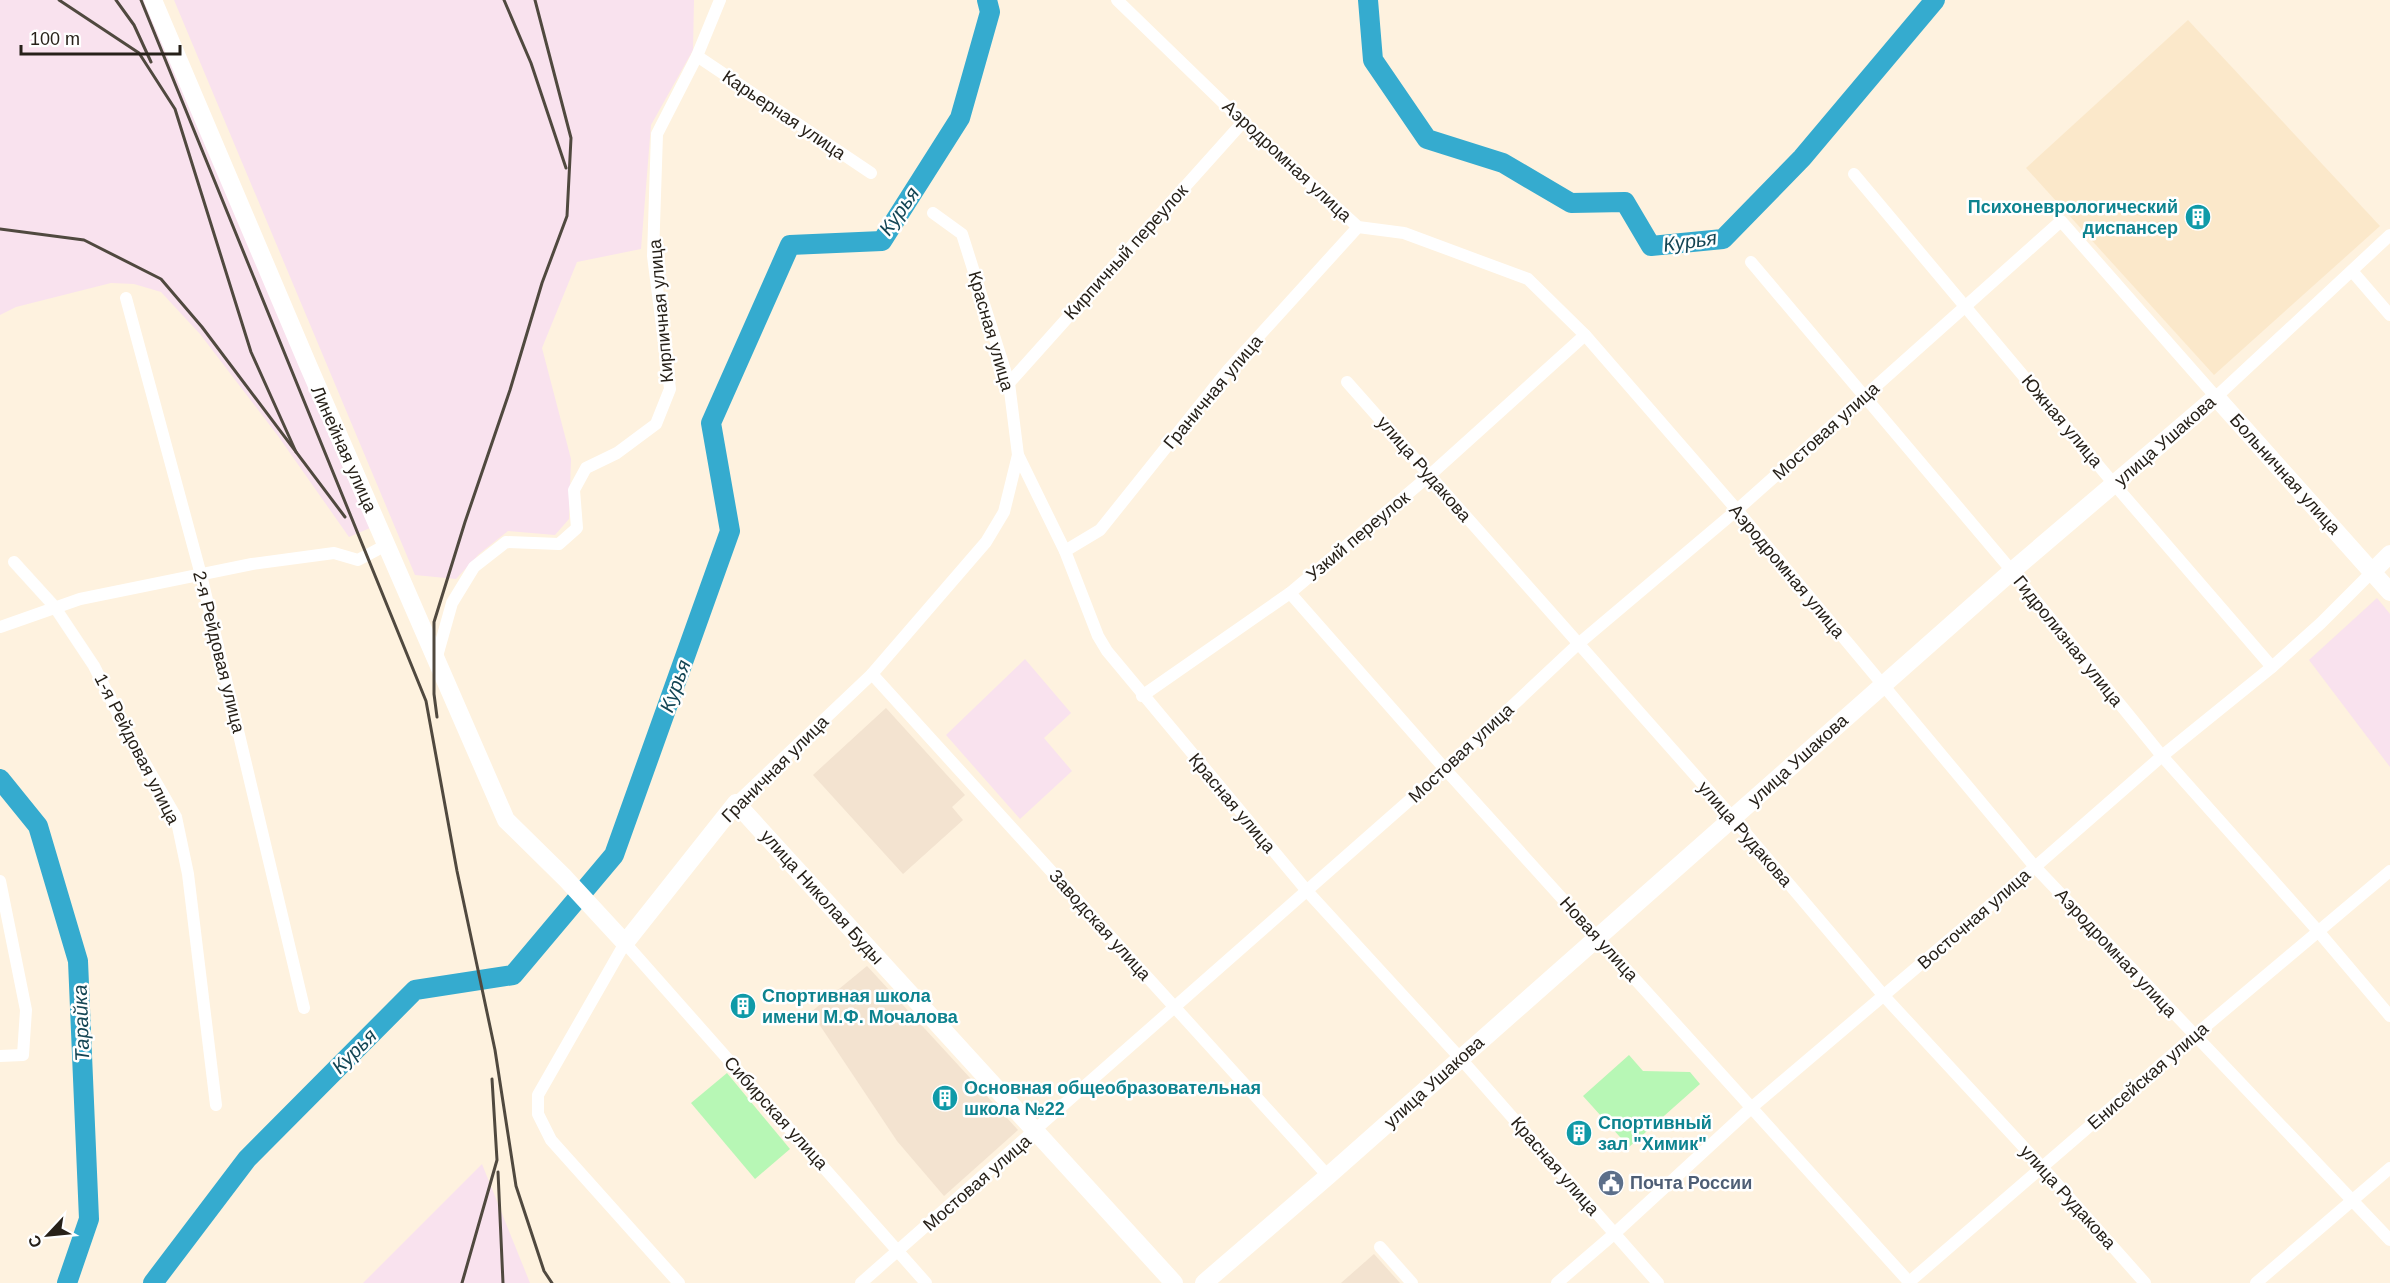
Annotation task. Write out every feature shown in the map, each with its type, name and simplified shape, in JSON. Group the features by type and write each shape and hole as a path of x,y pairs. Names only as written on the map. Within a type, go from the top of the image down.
{"street":[{"name":"Линейная улица","path":"153,0 506,820 565,878 625,943"},
{"path":"697,56 720,0"},
{"name":"Аэродромная улица","path":"1117,0 1243,122 1358,227 1404,232 1528,279 1585,335 1737,510 2035,867 2390,1240"},
{"name":"Карьерная улица","path":"697,56 871,173"},
{"name":"Кирпичная улица","path":"436,660 452,603 474,567 506,542 559,544 577,528 574,490 586,468 618,453 656,424 670,389 653,256 657,134 697,56"},
{"name":"Кирпичный переулок","path":"1009,383 1243,122"},
{"name":"Южная улица","path":"1854,174 2114,484 2272,667"},
{"name":"Красная улица","path":"933,213 962,234 1009,383 1018,455 1065,551 1098,636 1107,651 1142,696 1307,891 1461,1059 1658,1283"},
{"name":"Мостовая улица","path":"861,1283 1445,770 1577,645 1737,510 2061,221"},
{"name":"Больничная улица","path":"2061,221 2390,592"},
{"name":"Граничная улица","path":"1065,551 1100,530 1228,370 1358,227"},
{"name":"улица Ушакова","path":"1204,1283 1461,1059 2012,571 2216,397 2390,235"},
{"name":"Гидролизная улица","path":"1751,262 2012,571 2162,756 2318,931 2390,1016"},
{"path":"2352,271 2390,315"},
{"name":"2-я Рейдовая улица","path":"126,298 201,575 304,1008"},
{"name":"Узкий переулок","path":"1142,696 1290,593 1430,475 1585,335"},
{"name":"улица Рудакова","path":"1347,382 1732,818 1884,996 2043,1168 2145,1283"},
{"name":"Граничная улица","path":"679,1283 551,1140 538,1114 538,1095 625,943 736,803 872,674 996,527 1004,512 1018,455"},
{"path":"0,627 54,606 80,599 252,564 334,553 358,560 386,545"},
{"name":"Восточная улица","path":"1557,1283 1614,1234 1751,1107 1884,996 2162,756 2272,667 2321,623 2390,554"},
{"name":"1-я Рейдовая улица","path":"14,562 54,606 94,666 127,732 176,817 188,874 216,1105"},
{"name":"Новая улица","path":"1290,593 1445,770 1909,1283"},
{"name":"Заводская улица","path":"872,674 1328,1176"},
{"name":"улица Николая Буды","path":"736,803 1174,1283"},
{"name":"Енисейская улица","path":"1909,1283 2194,1036 2390,871"},
{"path":"0,881 26,1010 22,1055 0,1056"},
{"name":"Сибирская улица","path":"625,943 926,1283"},
{"path":"2256,1283 2390,1168"},
{"path":"1380,1247 1412,1283"}],"shaded area":[{"path":"0,0 145,0 370,528 349,537 278,436 200,334 161,292 134,284 111,283 16,307 0,315"},
{"path":"174,0 694,0 693,50 651,125 641,249 577,262 542,348 571,459 569,519 555,535 508,531 479,554 456,579 415,575"},
{"path":"2188,20 2380,226 2214,375 2026,168"},
{"path":"2377,598 2390,614 2390,767 2309,660"},
{"path":"1025,659 1071,713 1044,738 1072,771 1020,819 946,735"},
{"path":"886,708 965,795 952,807 963,820 903,874 813,775"},
{"path":"867,966 1018,1130 944,1196 897,1141 811,1012"},
{"path":"482,1164 530,1283 363,1283"},
{"path":"1374,1254 1400,1283 1341,1283"}],"green space":[{"path":"1629,1055 1643,1071 1690,1072 1700,1084 1629,1147 1583,1096"},
{"path":"727,1073 790,1149 755,1179 691,1103"}],"waterway":[{"name":"Курья","path":"153,1283 247,1159 415,990 513,975 614,855 730,531 711,423 790,245 882,241 960,118 990,12 987,0"},
{"name":"Курья","path":"1368,0 1373,60 1427,139 1503,163 1571,203 1625,202 1651,246 1723,239 1802,158 1935,0"},
{"name":"Тарайка","path":"0,779 38,826 78,961 89,1219 67,1283"}],"railway":[{"path":"59,0 139,53 175,109 251,352 296,452"},
{"path":"116,0 134,25 151,62"},
{"path":"141,0 426,701 457,871 495,1050 516,1186 544,1271 552,1283"},
{"path":"504,0 531,63 566,168"},
{"path":"437,717 434,694 434,622 510,390 542,283 567,216 571,138 535,0"},
{"path":"0,229 84,240 161,279 202,327 345,517"},
{"path":"462,1283 497,1160 492,1079"},
{"path":"498,1172 503,1283"}],"place":[{"name":"Психоневрологический диспансер","path":"2198,217"},
{"name":"Спортивная школа имени М.Ф. Мочалова","path":"743,1006"},
{"name":"Основная общеобразовательная школа №22","path":"945,1098"},
{"name":"Спортивный зал \"Химик\"","path":"1579,1133"},
{"name":"Почта России","path":"1611,1183"}]}
